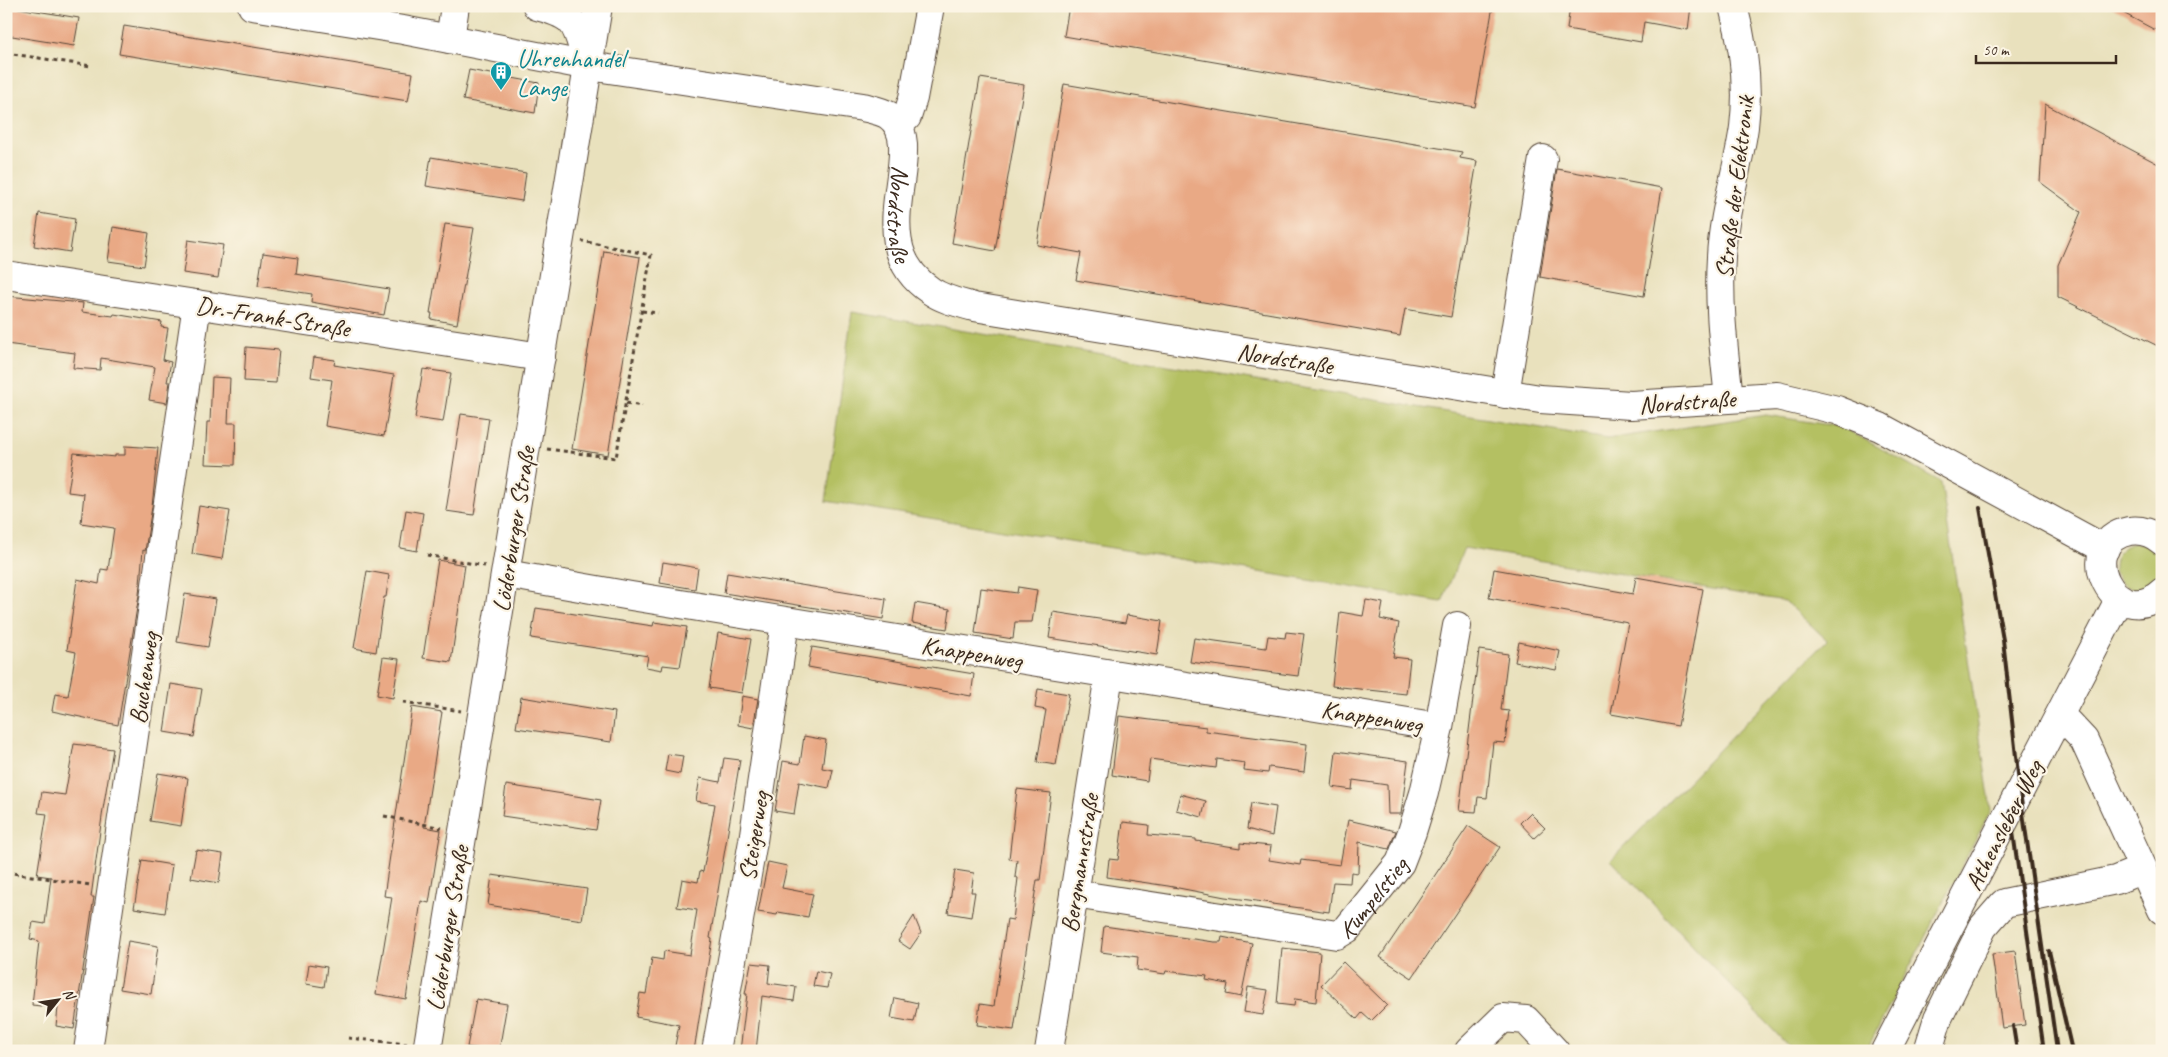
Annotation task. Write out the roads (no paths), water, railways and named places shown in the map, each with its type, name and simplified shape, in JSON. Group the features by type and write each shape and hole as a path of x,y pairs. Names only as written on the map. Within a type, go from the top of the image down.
{"street":[{"path":"252,6 403,30 588,66 863,107 887,115 898,125 907,117 913,98 930,6"},
{"path":"450,39 455,6"},
{"name":"Löderburger Straße","path":"428,1049 481,713 506,574 598,6"},
{"name":"Straße der Elektronik","path":"1729,398 1721,318 1721,256 1729,201 1744,127 1746,86 1743,48 1733,6"},
{"path":"543,7 562,13 575,25 588,66"},
{"name":"Nordstraße","path":"898,125 904,137 904,154 896,200 898,245 906,267 918,281 941,296 974,307 1540,399 1631,405 1777,396 1822,405 1859,417 2105,549"},
{"path":"1505,394 1542,159"},
{"name":"Dr.-Frank-Straße","path":"6,275 541,357"},
{"name":"Buchenweg","path":"88,1051 197,304"},
{"path":"2159,531 2138,530 2123,533 2111,541 2105,549 2101,564 2104,581 2108,588 2120,598 2130,602 2146,602 2162,592"},
{"name":"Knappenweg","path":"506,574 785,622 1438,727"},
{"name":"Athensleber Weg","path":"1885,1051 2120,598"},
{"name":"Steigerweg","path":"716,1051 753,841 785,622"},
{"name":"Kumpelstieg","path":"1074,894 1336,934 1347,929 1400,863 1424,793 1456,626"},
{"name":"Bergmannstraße","path":"1049,1051 1109,675"},
{"path":"2058,718 2068,723 2084,740 2162,910"},
{"path":"1928,1051 1938,1018 1983,927 2004,903 2116,880 2143,869"},
{"path":"1469,1051 1503,1018 1526,1020 1555,1051"}],"railway":[{"path":"1980,508 2003,640 2020,792 2057,1051"},
{"path":"2010,811 2044,1051"},
{"path":"2049,951 2072,1051"},
{"path":"2013,1026 2017,1051"}],"place":[{"name":"Uhrenhandel Lange","path":"501,91"}]}
